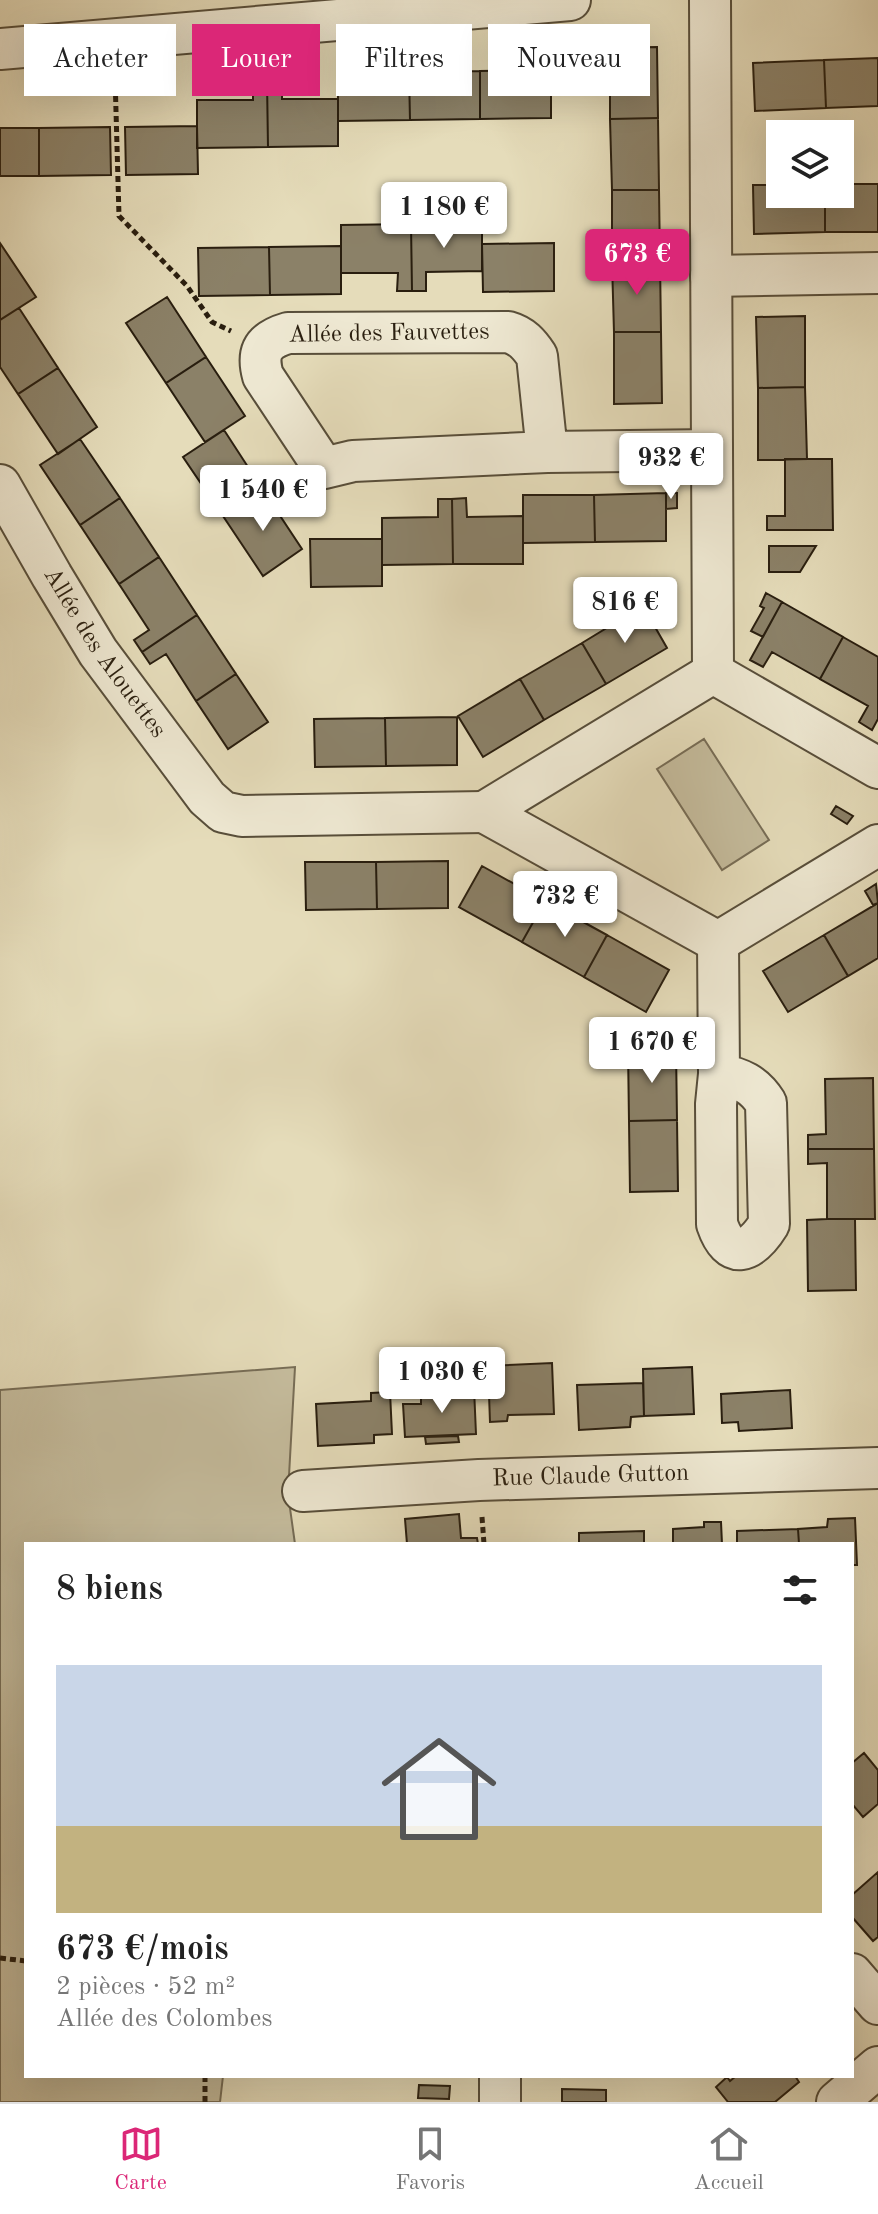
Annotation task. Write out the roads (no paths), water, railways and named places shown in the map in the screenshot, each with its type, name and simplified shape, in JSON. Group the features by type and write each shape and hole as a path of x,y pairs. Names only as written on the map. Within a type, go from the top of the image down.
{"street":[{"path":"710,0 713,673"},
{"path":"0,49 548,1"},
{"path":"711,276 878,273"},
{"name":"Allée des Fauvettes","path":"547,452 537,356 519,335 508,332 288,333 275,337 264,348 259,362 263,376 324,468 353,461 547,452 712,450"},
{"name":"Allée des Alouettes","path":"0,485 98,652 207,798 223,812 242,816 484,812"},
{"path":"713,673 878,768"},
{"path":"713,673 484,812 718,942"},
{"path":"718,942 878,845"},
{"path":"718,942 719,1074"},
{"name":"Rue Claude Gutton","path":"303,1491 479,1480 878,1468"},
{"path":"854,1976 878,2004"},
{"path":"837,2102 878,2067"},
{"path":"500,2078 500,2102"}]}
